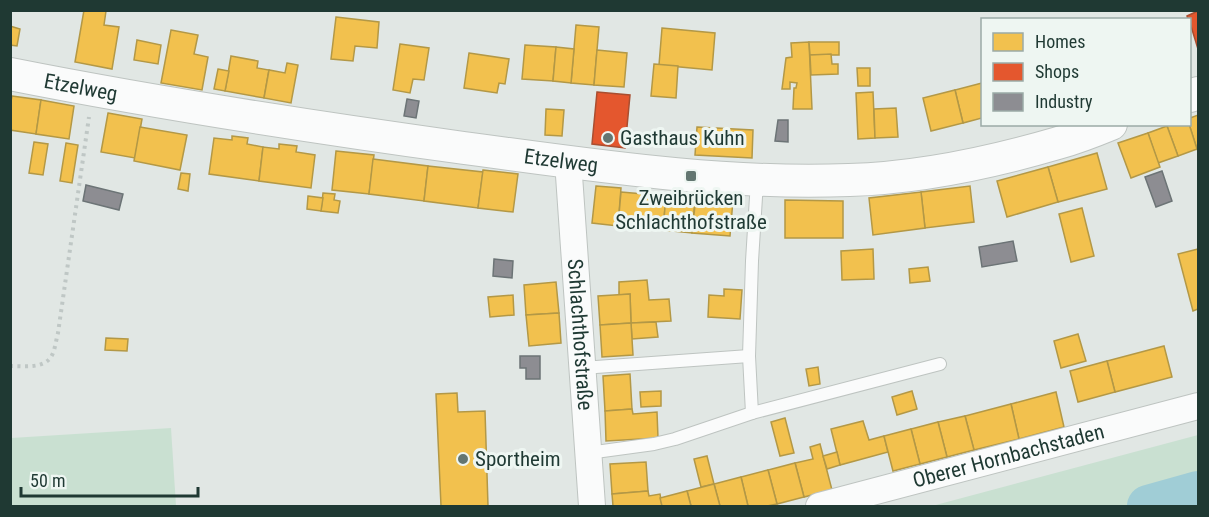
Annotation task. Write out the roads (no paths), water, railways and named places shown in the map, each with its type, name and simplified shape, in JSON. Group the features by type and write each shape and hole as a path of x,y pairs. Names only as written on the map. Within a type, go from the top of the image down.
{"street":[{"name":"Etzelweg","path":"10,74 93,90 371,135 691,176 757,180 851,180 912,174 1004,157 1060,143 1106,126"},
{"name":"Schlachthofstraße","path":"568,161 592,507"},
{"name":"Oberer Hornbachstaden","path":"819,507 1198,406"}],"lane":[{"path":"752,413 749,356 757,180"},
{"path":"582,368 749,356"},
{"path":"588,453 675,439 752,413 940,364"}],"waterway":[{"path":"1148,506 1198,492"}],"place":[{"name":"Gasthaus Kuhn","path":"608,138"},
{"name":"Zweibrücken Schlachthofstraße","path":"691,176"},
{"name":"Sportheim","path":"463,459"}]}
